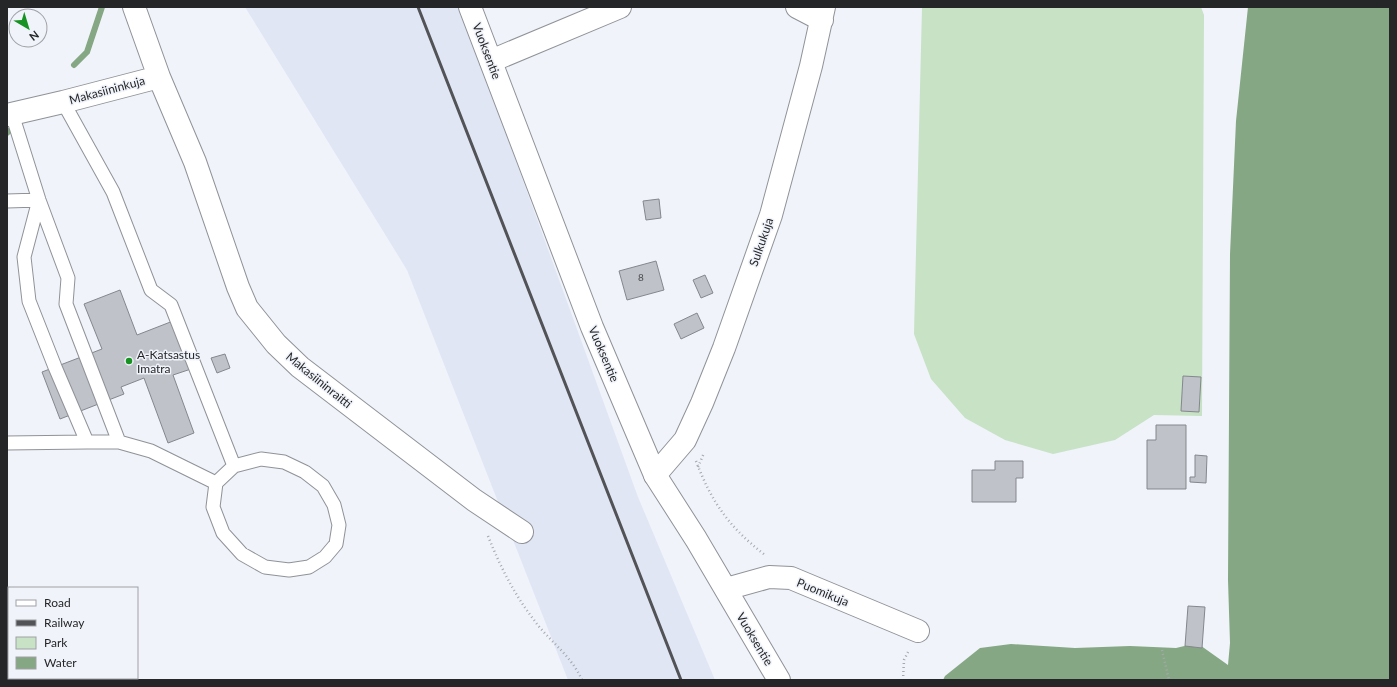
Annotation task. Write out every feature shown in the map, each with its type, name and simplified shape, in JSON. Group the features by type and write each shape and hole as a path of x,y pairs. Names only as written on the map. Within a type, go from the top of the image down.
{"street":[{"name":"Makasiininkuja","path":"9,114 63,102 159,77 134,7"},
{"name":"Vuoksentie","path":"470,7 592,327 655,475 696,539 779,680"},
{"path":"491,61 620,7"},
{"name":"Sulkukuja","path":"655,475 685,440 702,403 724,348 771,215 811,66 823,14 797,7"},
{"name":"Makasiininraitti","path":"159,77 195,162 238,287 248,308 276,344 300,367 474,500 522,532"},
{"name":"Puomikuja","path":"726,589 769,577 791,578 918,631"}],"lane":[{"path":"63,102 113,192 151,290 171,305 234,466"},
{"path":"9,114 68,278 66,304 119,442"},
{"path":"7,201 39,200"},
{"path":"39,200 24,257 29,301 87,442"},
{"path":"7,443 119,442 151,451 216,483"},
{"path":"261,459 284,462 306,472 323,486 334,505 339,525 336,544 325,557 309,567 289,570 265,567 242,554 223,533 213,507 216,483 234,466 261,459"}],"path":[{"path":"685,440 696,460 709,493 728,521 791,578"},
{"path":"474,500 500,566 517,596 535,622 565,654 578,671 582,680"},
{"path":"903,680 904,660 918,631"},
{"path":"1162,650 1169,680"}],"shaded area":[{"path":"245,7 460,7 638,497 715,680 568,680 407,270"}],"green space":[{"path":"922,7 1201,7 1204,15 1202,416 1154,415 1115,440 1053,454 1005,440 965,418 931,379 914,334"}],"water":[{"path":"1248,7 1390,7 1390,680 943,680 945,676 980,648 1011,644 1075,648 1130,646 1176,648 1197,643 1228,665 1230,643 1228,580 1230,254 1236,121"}],"building":[{"path":"659,199 661,218 646,220 643,201"},
{"path":"656,261 664,290 627,300 619,271"},
{"path":"705,275 713,293 701,298 693,280"},
{"name":"A-Katsastus Imatra","path":"120,290 137,335 173,321 191,369 173,375 194,433 168,443 144,378 121,387 124,394 60,419 42,372 102,349 84,304"},
{"path":"697,313 704,328 681,339 674,324"},
{"path":"225,354 230,368 217,373 211,358"},
{"path":"1183,376 1201,377 1199,412 1181,411"},
{"path":"1156,425 1186,425 1186,489 1147,489 1147,440 1156,440"},
{"path":"1195,455 1207,456 1206,483 1190,482 1190,477 1195,477"},
{"path":"995,461 1023,461 1023,478 1016,478 1016,502 972,502 972,470 995,470"},
{"path":"1188,606 1205,607 1202,648 1185,646"}],"waterway":[{"path":"74,65 87,52 102,7"}],"railway":[{"path":"418,7 681,680"}],"place":[{"name":"A-Katsastus Imatra","path":"129,361"}]}
